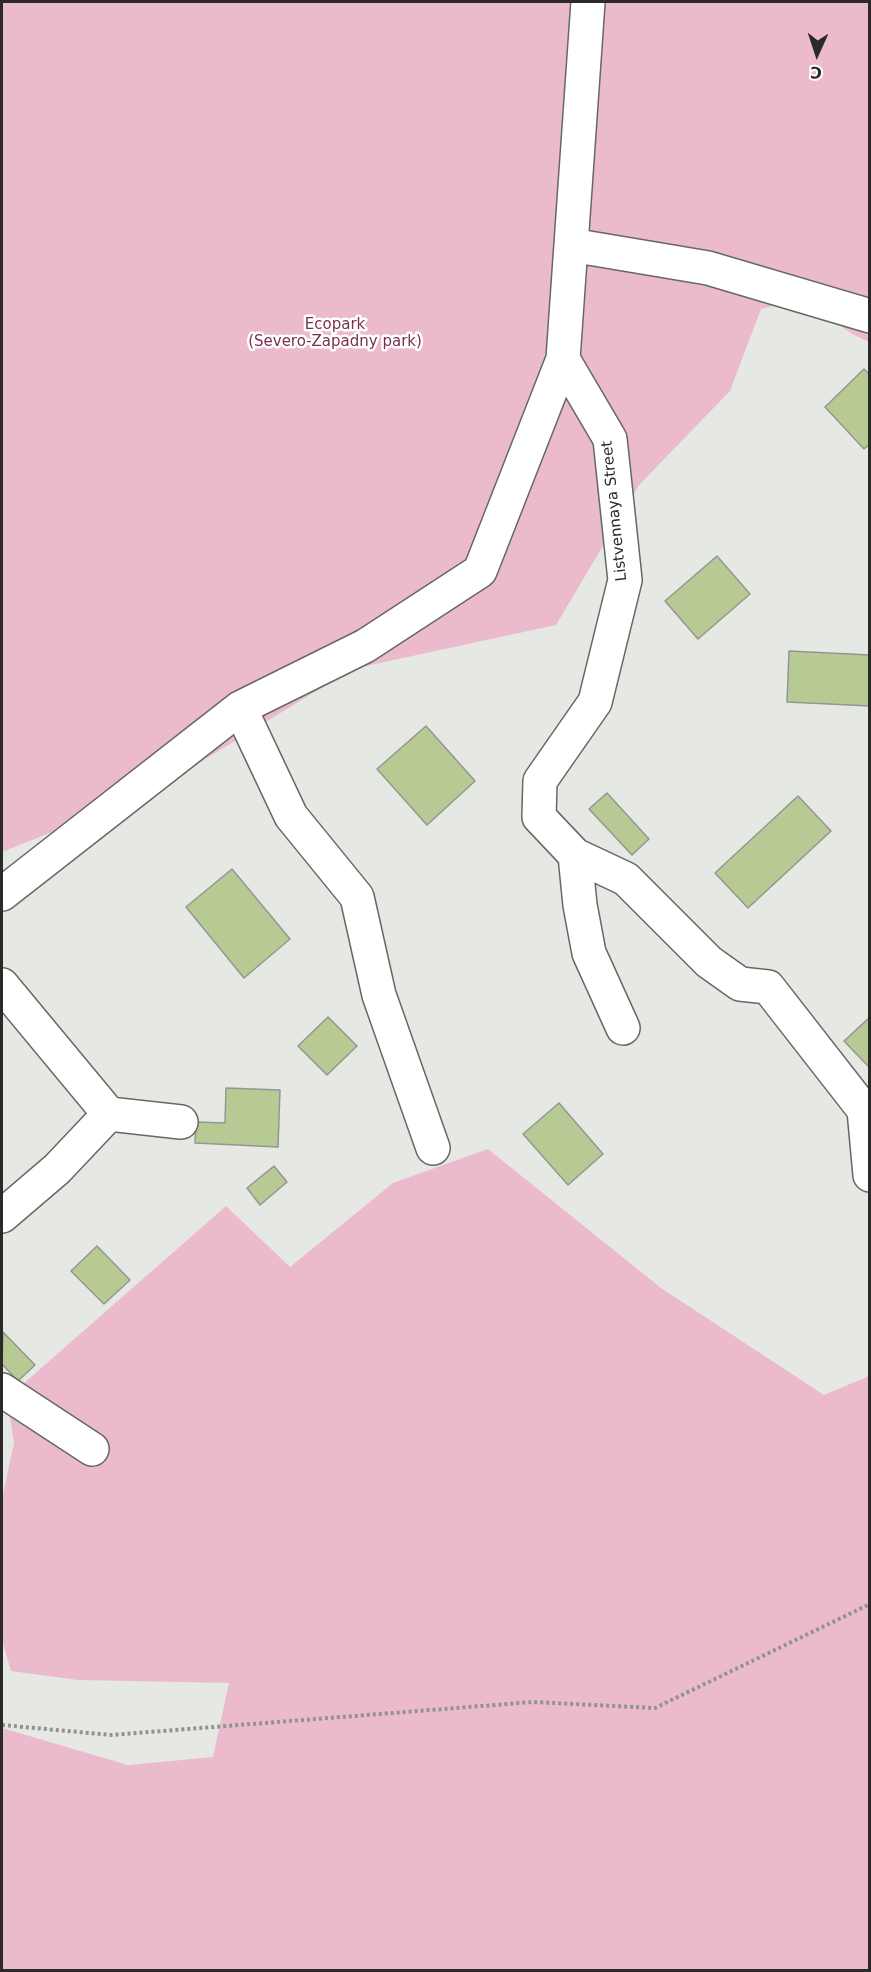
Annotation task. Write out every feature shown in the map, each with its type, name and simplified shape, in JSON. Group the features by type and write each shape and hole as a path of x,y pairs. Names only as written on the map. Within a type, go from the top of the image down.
{"street":[{"path":"2,894 240,708 365,646 480,571 563,359 588,2"},
{"path":"571,245 708,268 870,316"},
{"name":"Listvennaya Street","path":"563,359 610,439 625,580 594,702 540,781 539,817 575,855"},
{"path":"240,708 291,816 357,897 379,994 433,1148"},
{"path":"575,855 580,904 589,953 623,1028"},
{"path":"575,855 626,879 709,962 740,984 768,987 864,1110 870,1175"},
{"path":"2,985 109,1114 181,1122"},
{"path":"2,1216 57,1169 109,1114"},
{"path":"2,1390 92,1449"}],"path":[{"path":"2,1725 111,1735 533,1702 655,1708 870,1604"}],"green space":[{"name":"Ecopark (Severo-Zapadny park)","path":"2,2 869,2 869,342 854,335 800,299 761,309 730,391 639,485 556,625 352,669 150,793 2,852"},
{"path":"488,1149 661,1288 824,1395 869,1376 869,1970 2,1970 2,1728 128,1765 213,1757 229,1683 78,1680 11,1671 2,1640 2,1499 14,1443 7,1398 226,1206 290,1267 393,1183"}],"building":[{"path":"864,369 870,375 870,444 864,449 825,407"},
{"path":"717,556 750,594 698,639 665,601"},
{"path":"789,651 870,655 870,706 787,702"},
{"path":"426,726 475,781 427,825 377,769"},
{"path":"607,793 649,839 632,855 589,809"},
{"path":"798,796 831,831 748,908 715,873"},
{"path":"232,869 290,939 244,978 186,907"},
{"path":"328,1017 357,1046 327,1075 298,1046"},
{"path":"870,1017 870,1068 844,1041"},
{"path":"226,1088 280,1090 278,1147 195,1143 196,1122 225,1123"},
{"path":"559,1103 603,1154 568,1185 523,1134"},
{"path":"274,1166 287,1182 260,1205 247,1188"},
{"path":"97,1246 130,1280 104,1304 71,1271"},
{"path":"3,1332 35,1365 18,1381 2,1364"}]}
